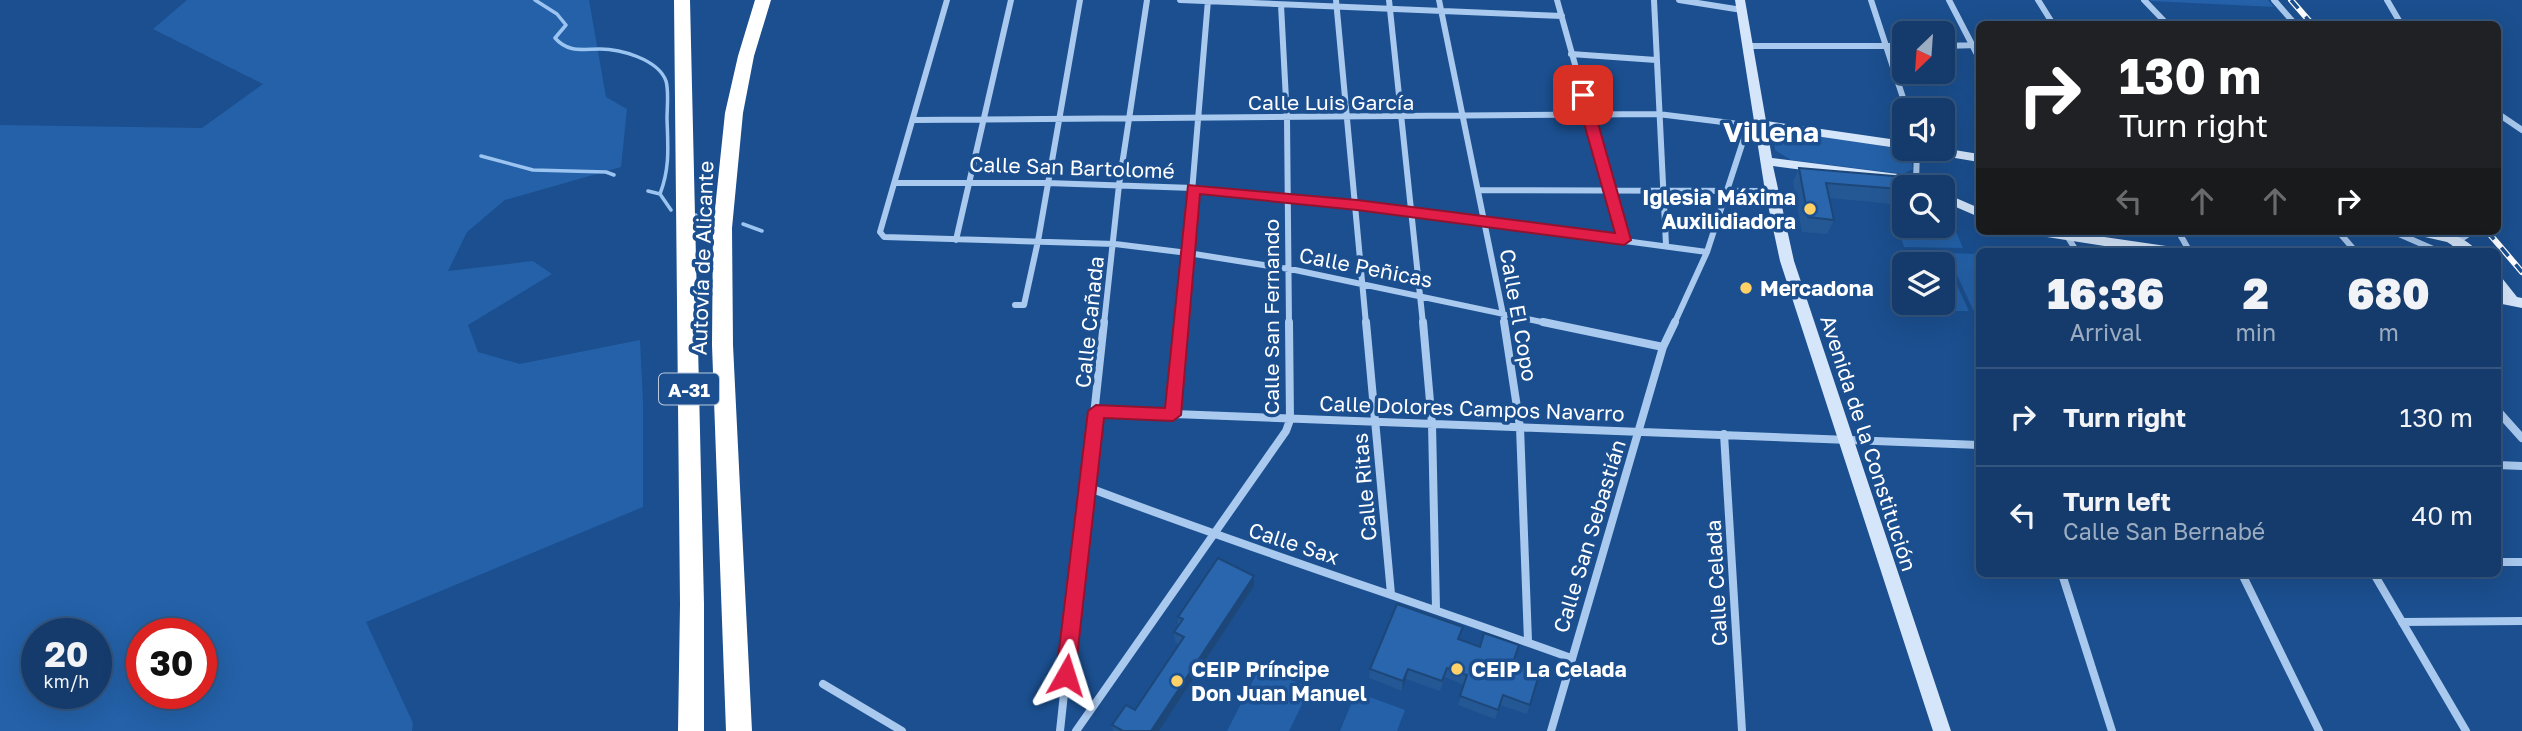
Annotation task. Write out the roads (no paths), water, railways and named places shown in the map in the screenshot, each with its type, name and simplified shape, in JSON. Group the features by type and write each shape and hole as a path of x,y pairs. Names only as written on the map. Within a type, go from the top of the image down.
{"highway":[{"name":"Autovía de Alicante","path":"682,0 692,604 691,731"},
{"name":"Autovía de Alicante","path":"739,731 736,601 722,348 722,240 727,161 739,91 763,0"}],"street":[{"path":"895,183 947,0"},
{"path":"956,240 967,182 1011,0"},
{"path":"1015,305 1024,305 1038,242 1080,0"},
{"name":"Calle Cañada","path":"1060,731 1115,244 1119,185 1147,0"},
{"path":"1180,0 1337,4 1441,13 1562,16"},
{"path":"1389,0 1432,424 1436,609"},
{"name":"Calle El Copo","path":"1439,0 1503,312 1520,427 1528,641"},
{"path":"1557,0 1624,240"},
{"path":"1654,0 1666,245"},
{"path":"1679,0 1741,5"},
{"path":"1871,0 1903,98"},
{"path":"1949,0 1976,45 1955,46"},
{"path":"2038,0 2051,21"},
{"path":"2144,0 2164,21"},
{"path":"2274,0 2292,21"},
{"path":"2387,0 2399,21"},
{"path":"1173,415 1208,1"},
{"name":"Calle San Fernando","path":"1076,731 1286,432 1290,420 1285,3"},
{"name":"Calle Ritas","path":"1337,4 1365,284 1391,594"},
{"name":"Avenida de la Constitución","path":"1741,5 1771,191 1787,261 1942,731"},
{"path":"1748,46 1892,46"},
{"path":"1571,54 1656,61"},
{"name":"Calle Luis García","path":"913,120 1658,114 1739,124 1747,128"},
{"path":"2501,116 2522,130"},
{"path":"1747,128 1760,124 1892,143"},
{"name":"Calle San Sebastián","path":"1551,731 1663,347 1707,252 1747,128"},
{"path":"1955,154 1976,158"},
{"path":"1766,161 1892,177"},
{"name":"Calle San Bartolomé","path":"895,183 1047,183 1193,188 1357,205 1707,252"},
{"name":"Calle Peñicas","path":"895,183 880,232 892,239 1115,244 1188,253 1289,269 1421,295 1663,347"},
{"path":"1478,190 1771,191"},
{"path":"1955,202 1976,213"},
{"path":"2076,235 2150,248"},
{"path":"2401,235 2431,248"},
{"name":"Calle Dolores Campos Navarro","path":"1096,411 1976,445"},
{"path":"2501,414 2522,438"},
{"name":"Calle Celada","path":"1724,434 1742,731"},
{"path":"2501,465 2522,466"},
{"name":"Calle Sax","path":"1087,487 1214,535 1436,609 1571,658"},
{"path":"2501,562 2522,562"},
{"path":"2063,577 2112,731"},
{"path":"2243,577 2319,731"},
{"path":"2376,577 2466,731"},
{"path":"2402,622 2522,621"},
{"path":"823,684 902,731"}],"waterway":[{"path":"535,0 557,14 566,25 555,38 565,46 628,53 647,61 662,73 667,90 668,148 660,194"},
{"path":"481,156 533,170 606,172 614,175"},
{"path":"648,191 660,194"},
{"path":"660,194 671,210"},
{"path":"695,215 707,217"},
{"path":"743,224 762,231"}],"railway":[{"path":"2291,0 2309,21"},
{"path":"2490,235 2522,272"}],"place":[{"name":"Iglesia Máxima Auxilidiadora","path":"1810,209"},
{"name":"Mercadona","path":"1746,288"},
{"name":"CEIP La Celada","path":"1457,669"},
{"name":"CEIP Príncipe Don Juan Manuel","path":"1177,681"}],"district":[{"name":"Villena","path":"1771,131"}]}
